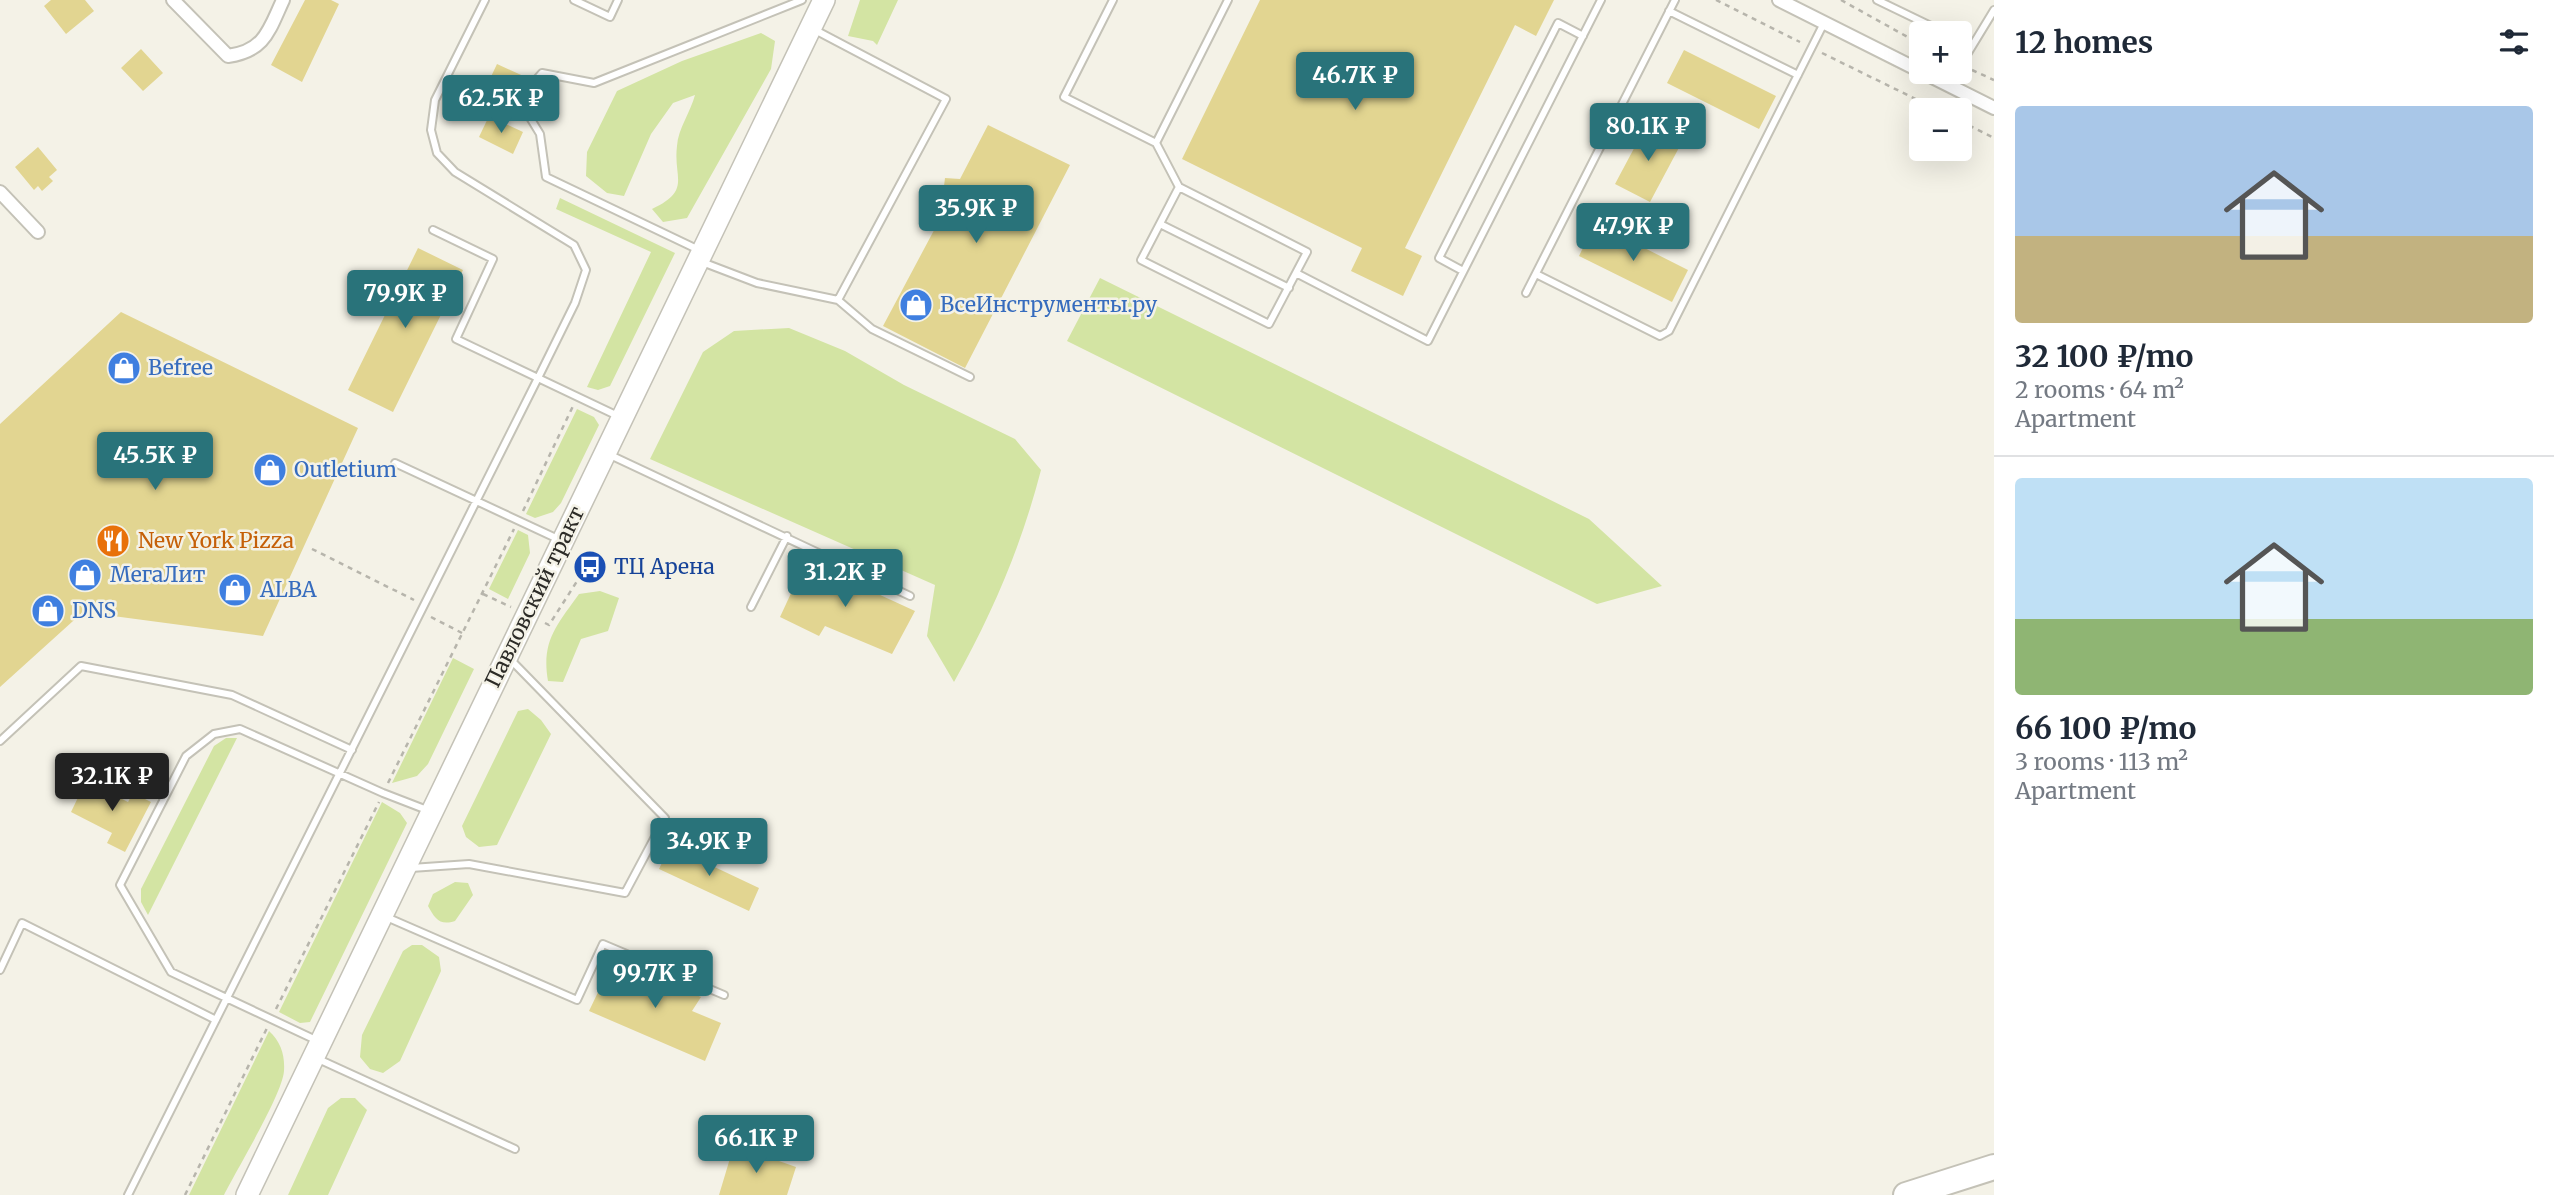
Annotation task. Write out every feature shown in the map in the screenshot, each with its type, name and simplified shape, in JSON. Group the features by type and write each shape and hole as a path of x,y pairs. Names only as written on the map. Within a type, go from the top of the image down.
{"highway":[{"path":"1906,1195 1994,1167"}],"main road":[{"name":"Павловский тракт","path":"247,1195 824,0"}],"street":[{"path":"173,0 228,56 243,54 263,41 283,0"},
{"path":"1779,0 1994,108"},
{"path":"0,191 38,232"}],"lane":[{"path":"128,1195 538,378 575,303 586,270 574,245 455,172 437,153 431,130 435,100 485,0"},
{"path":"574,0 610,17 618,0"},
{"path":"535,81 542,73 594,83 802,0"},
{"path":"1113,0 1064,97 1156,143 1179,187 1307,252 1269,324 1141,260 1179,187"},
{"path":"1156,143 1228,0"},
{"path":"1296,274 1428,341 1601,0"},
{"path":"1526,293 1675,0"},
{"path":"1877,0 1920,21"},
{"path":"1972,47 1994,10"},
{"path":"1670,11 1798,75"},
{"path":"1464,271 1439,258 1558,23 1583,36"},
{"path":"1536,274 1660,336 1669,331 1825,23"},
{"path":"811,28 946,99 838,300"},
{"path":"525,101 529,116 540,134 546,177 757,283 838,300 872,329 970,377"},
{"path":"1160,224 1289,288"},
{"path":"433,230 493,259 456,339 622,418"},
{"path":"605,453 788,536 910,596"},
{"path":"395,463 561,541"},
{"path":"751,607 788,536"},
{"path":"405,868 470,864 625,893 665,818 508,656"},
{"path":"0,741 81,666 232,695 352,750"},
{"path":"433,811 383,793 240,729 214,734 186,756 120,885 171,972 270,1020 317,1049 515,1149"},
{"path":"383,915 577,1000 603,944 724,995"},
{"path":"0,970 22,923 216,1020"}],"path":[{"path":"1716,0 1914,98"},
{"path":"1841,0 1909,38"},
{"path":"1972,70 1994,80"},
{"path":"1972,127 1994,138"},
{"path":"184,1195 578,397"},
{"path":"312,549 425,605 425,614 462,634"}],"green space":[{"path":"860,0 898,0 877,45 873,41 848,36"},
{"path":"761,33 775,41 771,69 687,218 663,222 652,209 672,196 676,189 678,140 695,95 673,103 651,134 624,196 607,193 586,176 587,152 617,91 682,61"},
{"path":"560,198 675,253 610,386 598,390 587,387 651,252 556,209"},
{"path":"1100,278 1589,519 1662,586 1597,604 1067,341"},
{"path":"789,328 845,351 904,385 1015,439 1041,470 1005,579 954,682 927,636 935,585 650,459 703,352 734,331"},
{"path":"577,409 594,417 599,425 561,503 553,512 535,518 526,514"},
{"path":"518,530 528,535 530,553 508,599 489,589"},
{"path":"600,591 619,598 608,631 581,639 563,682 548,681 547,655 558,625 579,594"},
{"path":"453,658 474,669 428,764 417,776 392,783"},
{"path":"528,709 541,720 551,734 497,845 479,847 466,837 462,826 518,711"},
{"path":"226,738 237,738 148,915 141,902 141,889 214,746"},
{"path":"382,802 400,813 407,823 310,1022 300,1023 279,1012"},
{"path":"455,882 468,883 473,895 455,921 442,922 428,906 433,894"},
{"path":"412,945 422,945 439,957 441,971 400,1061 383,1073 370,1069 360,1057 362,1035 403,951"},
{"path":"269,1031 283,1054 284,1071 268,1114 224,1195 189,1195"},
{"path":"341,1098 355,1098 367,1110 328,1195 288,1195 328,1108"}],"building":[{"path":"51,0 85,0 94,11 66,34 44,6"},
{"path":"305,0 331,0 339,4 302,82 271,65"},
{"path":"1260,0 1554,0 1536,36 1515,25 1405,248 1422,256 1403,296 1351,271 1362,248 1182,159"},
{"path":"141,49 163,73 143,91 121,68"},
{"path":"1684,50 1776,96 1759,129 1667,83"},
{"path":"497,64 530,79 533,86 540,84 556,91 547,111 532,104 527,96 520,99 488,83"},
{"path":"489,116 523,132 513,154 479,137"},
{"path":"1647,124 1682,142 1650,202 1615,184"},
{"path":"988,125 1070,165 965,368 883,326 940,219 945,178 960,179"},
{"path":"38,147 57,170 49,177 53,181 42,191 38,186 34,190 15,167"},
{"path":"1595,223 1688,270 1672,302 1579,256"},
{"path":"418,248 463,270 393,412 348,390"},
{"path":"121,312 358,428 263,636 83,612 0,687 0,424"},
{"path":"806,561 915,611 892,654 825,626 819,636 780,617"},
{"path":"86,781 128,802 133,793 151,802 125,852 107,843 112,833 71,812"},
{"path":"670,846 759,888 749,911 659,869"},
{"path":"614,959 701,997 692,1011 721,1023 705,1061 589,1011"},
{"path":"734,1145 796,1167 787,1195 719,1195"}],"place":[{"name":"ВсеИнструменты.ру","path":"916,305"},
{"name":"Befree","path":"124,368"},
{"name":"Outletium","path":"270,470"},
{"name":"New York Pizza","path":"113,541"},
{"name":"ТЦ Арена","path":"590,567"},
{"name":"МегаЛит","path":"85,575"},
{"name":"ALBA","path":"235,590"},
{"name":"DNS","path":"48,611"}]}
